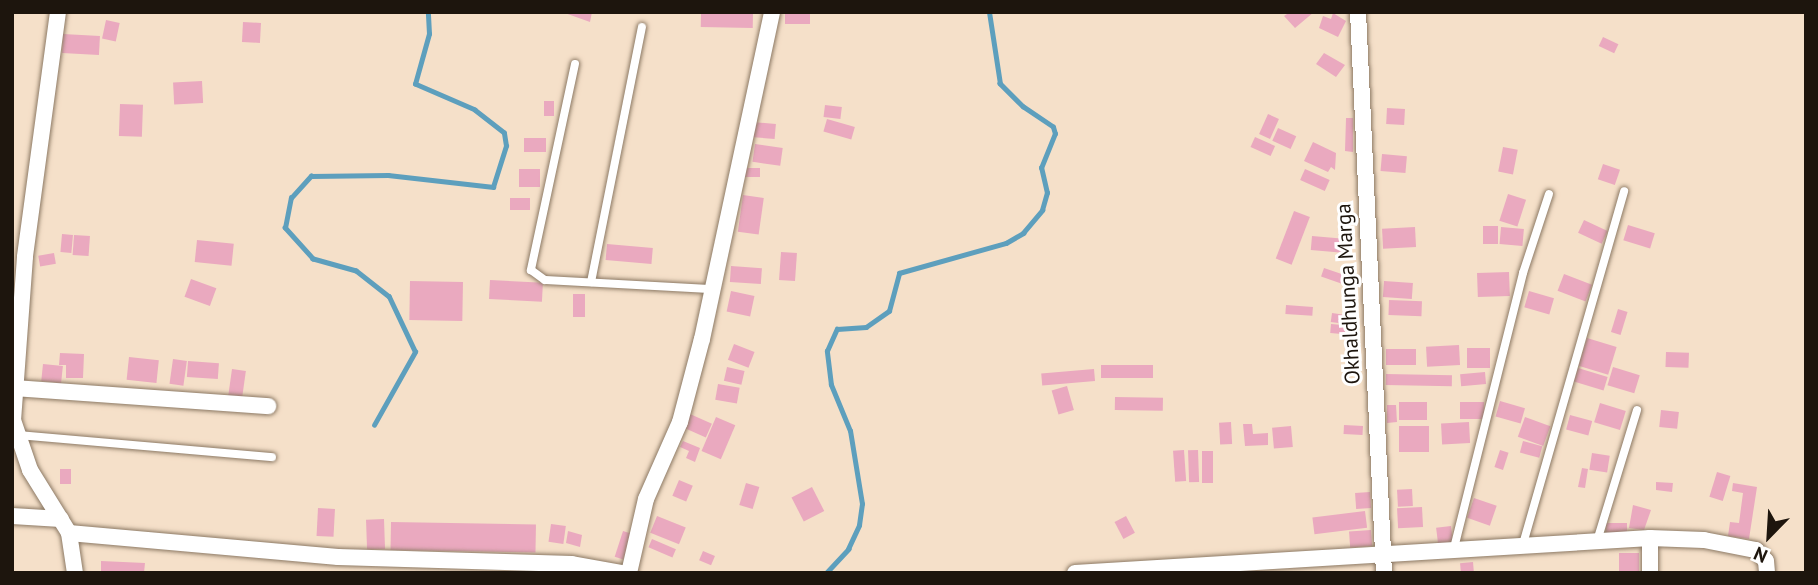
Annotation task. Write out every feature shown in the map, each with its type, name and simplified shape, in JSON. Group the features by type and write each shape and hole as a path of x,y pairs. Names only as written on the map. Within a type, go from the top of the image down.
{"street":[{"path":"58,12 25,257 14,368 16,435 30,470 65,526 75,573"},
{"path":"629,573 646,499 680,422 772,12"},
{"name":"Okhaldhunga Marga","path":"1358,12 1384,573"},
{"path":"15,388 268,406"},
{"path":"12,516 65,526 338,557 572,564 622,573"},
{"path":"1075,573 1382,552 1650,538 1703,540 1762,554 1767,573"},
{"path":"1650,538 1650,573"}],"lane":[{"path":"591,282 642,27"},
{"path":"575,64 531,270 545,280 710,289"},
{"path":"1523,544 1624,191"},
{"path":"1454,548 1523,273 1549,194"},
{"path":"1597,541 1637,410"},
{"path":"16,435 272,457"}],"building":[{"path":"562,12 592,12 590,22"},
{"path":"701,12 753,13 753,28 701,27"},
{"path":"785,12 810,12 810,24 785,24"},
{"path":"1290,12 1314,12 1295,28 1284,16"},
{"path":"1333,13 1346,21 1338,37 1319,28 1323,16 1331,19"},
{"path":"106,20 120,23 116,41 102,39"},
{"path":"243,22 261,23 260,43 242,42"},
{"path":"63,34 100,36 99,55 62,53"},
{"path":"1603,37 1618,44 1614,53 1599,46"},
{"path":"1324,53 1345,65 1336,77 1316,64"},
{"path":"202,81 203,103 174,104 173,83"},
{"path":"544,101 554,101 554,116 544,116"},
{"path":"120,104 143,105 142,137 119,136"},
{"path":"825,105 842,107 840,119 824,117"},
{"path":"1387,108 1405,109 1404,125 1386,124"},
{"path":"1268,114 1279,119 1270,139 1259,134"},
{"path":"1346,118 1353,118 1353,152 1345,151"},
{"path":"827,119 855,127 851,139 823,131"},
{"path":"752,122 776,124 775,139 751,137"},
{"path":"1278,128 1296,136 1291,149 1272,141"},
{"path":"1255,137 1275,146 1271,156 1251,147"},
{"path":"524,138 546,138 546,152 524,152"},
{"path":"1313,142 1336,153 1335,170 1331,167 1328,172 1304,161"},
{"path":"755,144 783,148 780,166 752,162"},
{"path":"1503,147 1518,150 1513,174 1498,172"},
{"path":"1382,154 1407,156 1405,173 1381,171"},
{"path":"1603,164 1620,170 1615,185 1598,179"},
{"path":"743,168 760,168 760,177 743,177"},
{"path":"519,169 540,169 540,187 519,187"},
{"path":"1305,169 1330,180 1325,191 1300,180"},
{"path":"1508,194 1526,200 1517,227 1499,221"},
{"path":"743,195 764,198 759,235 738,232"},
{"path":"510,198 530,198 530,210 510,210"},
{"path":"1294,211 1310,217 1292,265 1276,259"},
{"path":"1584,220 1608,231 1602,244 1578,233"},
{"path":"1628,225 1655,233 1650,248 1623,240"},
{"path":"1483,226 1498,226 1498,244 1483,244"},
{"path":"1415,227 1416,247 1383,249 1382,229"},
{"path":"1501,227 1524,229 1522,246 1500,244"},
{"path":"62,234 73,235 71,253 60,252"},
{"path":"74,235 90,236 89,256 73,255"},
{"path":"1312,236 1347,239 1346,253 1311,250"},
{"path":"197,240 234,244 231,266 195,262"},
{"path":"607,244 653,248 651,264 606,260"},
{"path":"781,252 797,253 795,281 779,280"},
{"path":"54,253 56,264 40,267 38,256"},
{"path":"731,266 762,268 761,284 730,282"},
{"path":"1324,268 1350,277 1348,286 1321,277"},
{"path":"1509,272 1510,296 1478,297 1477,273"},
{"path":"1564,274 1592,285 1586,302 1558,291"},
{"path":"191,279 216,288 210,306 185,297"},
{"path":"490,280 543,283 542,302 489,299"},
{"path":"410,281 463,282 462,321 409,320"},
{"path":"1384,281 1413,283 1412,299 1383,297"},
{"path":"731,291 754,296 750,317 727,312"},
{"path":"1529,291 1554,298 1549,315 1524,307"},
{"path":"573,294 585,294 585,317 573,317"},
{"path":"1389,300 1422,301 1421,316 1388,315"},
{"path":"1286,305 1313,307 1312,316 1285,314"},
{"path":"1618,309 1628,312 1621,335 1611,332"},
{"path":"1332,313 1353,316 1352,325 1331,322"},
{"path":"1331,324 1354,326 1353,335 1330,333"},
{"path":"1587,338 1617,347 1608,375 1579,366"},
{"path":"734,344 755,352 748,368 728,360"},
{"path":"1459,345 1460,365 1427,367 1426,347"},
{"path":"1467,348 1490,348 1490,368 1467,368"},
{"path":"1386,349 1416,349 1416,365 1386,365"},
{"path":"1666,352 1689,353 1688,368 1665,367"},
{"path":"60,353 84,354 83,378 66,378 66,365 59,365"},
{"path":"129,357 159,360 156,383 127,380"},
{"path":"173,359 187,361 183,386 170,384"},
{"path":"188,361 219,363 218,379 187,377"},
{"path":"43,364 63,366 61,383 41,381"},
{"path":"1101,365 1153,365 1153,378 1101,378"},
{"path":"727,367 745,371 741,385 724,381"},
{"path":"1613,367 1640,375 1634,393 1607,385"},
{"path":"1578,368 1608,377 1604,390 1574,381"},
{"path":"232,369 246,371 242,400 228,398"},
{"path":"1094,369 1095,381 1042,386 1041,374"},
{"path":"1485,372 1486,384 1461,386 1460,374"},
{"path":"1386,374 1452,375 1452,386 1386,385"},
{"path":"718,384 740,388 737,404 715,400"},
{"path":"1067,386 1074,410 1059,414 1052,390"},
{"path":"1115,397 1163,398 1163,411 1115,410"},
{"path":"1500,401 1525,408 1521,424 1496,416"},
{"path":"1399,402 1427,402 1427,420 1399,420"},
{"path":"1460,402 1484,402 1484,419 1460,419"},
{"path":"1600,403 1626,411 1620,430 1594,422"},
{"path":"1387,405 1396,405 1397,422 1387,423"},
{"path":"1661,410 1679,412 1677,429 1659,427"},
{"path":"690,414 712,424 706,437 684,428"},
{"path":"1570,415 1592,421 1588,435 1566,429"},
{"path":"716,417 735,425 721,459 702,451"},
{"path":"1525,417 1550,426 1543,446 1518,437"},
{"path":"1231,422 1232,444 1220,445 1219,423"},
{"path":"1469,422 1470,443 1442,444 1441,423"},
{"path":"1243,424 1252,424 1253,434 1268,433 1268,445 1245,446"},
{"path":"1344,425 1363,426 1363,435 1344,434"},
{"path":"1291,426 1293,447 1274,449 1272,428"},
{"path":"1399,426 1429,426 1429,452 1399,452"},
{"path":"683,441 700,448 695,462 686,458 689,451 680,447"},
{"path":"1523,441 1542,446 1539,458 1520,453"},
{"path":"1184,450 1186,481 1175,482 1173,451"},
{"path":"1188,450 1198,450 1199,482 1189,482"},
{"path":"1500,450 1509,453 1503,470 1494,467"},
{"path":"1202,451 1213,451 1213,483 1202,483"},
{"path":"1592,453 1610,456 1607,473 1589,470"},
{"path":"1582,468 1588,469 1585,488 1578,487"},
{"path":"60,469 71,469 71,484 60,484"},
{"path":"1717,472 1730,476 1723,501 1709,497"},
{"path":"679,480 693,486 686,502 672,496"},
{"path":"1656,482 1673,483 1672,492 1656,490"},
{"path":"746,483 759,487 753,509 739,505"},
{"path":"1733,483 1757,487 1749,539 1728,536 1730,522 1739,523 1743,493 1732,491"},
{"path":"812,487 824,511 804,521 792,497"},
{"path":"1412,489 1413,506 1398,507 1397,490"},
{"path":"1370,492 1371,508 1356,509 1355,493"},
{"path":"1474,498 1497,506 1490,526 1467,518"},
{"path":"1633,505 1651,510 1644,530 1629,528"},
{"path":"1422,507 1423,527 1398,528 1397,508"},
{"path":"318,508 335,509 334,537 317,536"},
{"path":"1365,511 1367,528 1314,534 1312,517"},
{"path":"657,516 686,528 679,544 650,533"},
{"path":"1126,516 1135,533 1123,539 1115,522"},
{"path":"384,519 385,549 367,550 366,520"},
{"path":"391,522 536,525 535,553 391,550"},
{"path":"1606,523 1627,523 1627,535 1606,535"},
{"path":"551,524 566,526 563,544 548,542"},
{"path":"1451,526 1453,543 1438,545 1436,528"},
{"path":"1371,530 1372,546 1350,547 1349,532"},
{"path":"568,531 582,535 580,547 566,543"},
{"path":"623,531 632,534 623,559 615,557"},
{"path":"652,539 676,549 672,557 648,547"},
{"path":"703,551 715,556 711,565 699,560"},
{"path":"1619,553 1639,553 1639,573 1619,573"},
{"path":"101,561 145,563 144,573 101,573"},
{"path":"1473,562 1474,573 1461,573 1460,563"}],"waterway":[{"path":"374,425 415,352 389,297 356,271 313,259 285,228 291,198 311,176 388,175 493,187 506,146 504,133 475,110 415,84 429,34 428,12"},
{"path":"826,573 848,549 859,525 862,504 850,431 831,385 827,351 837,329 866,327 889,311 899,273 1006,243 1023,233 1042,210 1047,193 1041,168 1055,134 1053,127 1023,107 1000,84 989,12"}]}
